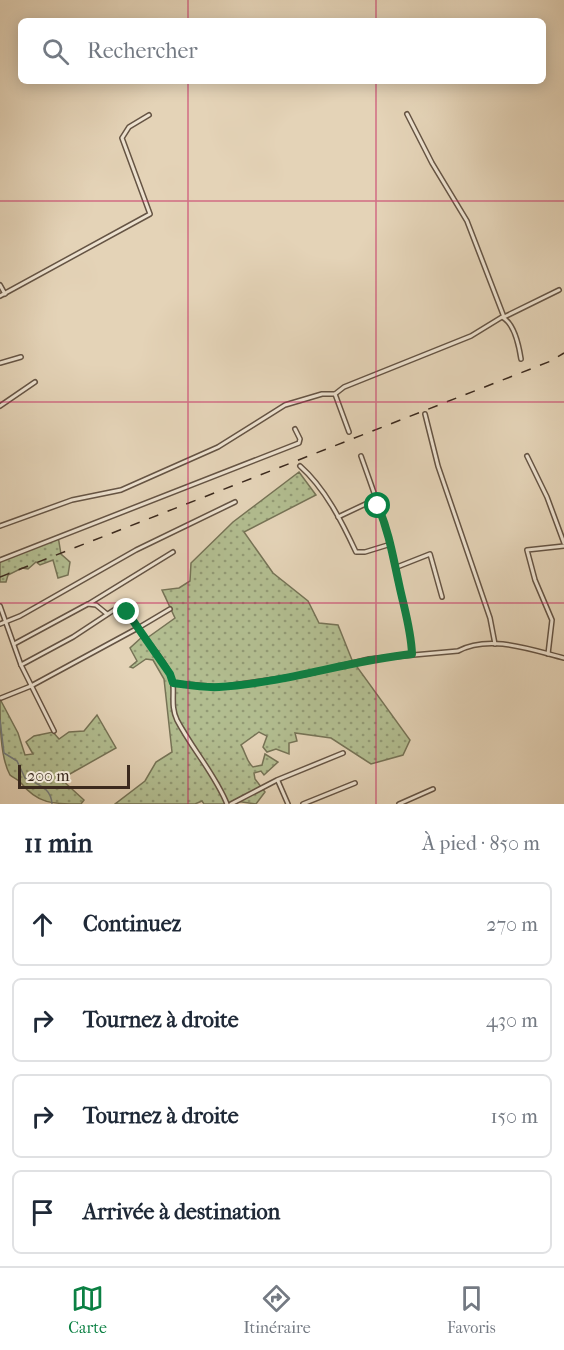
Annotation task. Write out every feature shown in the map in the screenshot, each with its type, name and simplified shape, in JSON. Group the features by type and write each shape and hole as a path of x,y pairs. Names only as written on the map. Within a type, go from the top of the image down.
{"street":[{"path":"407,114 432,163 467,221 504,317 514,334 521,359"},
{"path":"0,296 150,214 122,138 129,127 149,115"},
{"path":"0,285 5,294"},
{"path":"0,526 72,500 131,486 218,447 285,405 322,394 335,394 344,387 471,336 559,290"},
{"path":"0,363 21,357"},
{"path":"0,406 35,382"},
{"path":"335,394 349,432"},
{"path":"425,414 438,466 490,618 495,644"},
{"path":"0,560 298,443 300,439 295,429"},
{"path":"361,456 374,500 387,528 410,626 412,654"},
{"path":"527,456 547,497 564,544 527,550 535,580 552,620 548,654"},
{"path":"300,466 313,478 338,517 357,553 391,544"},
{"path":"338,517 374,500"},
{"path":"0,624 136,549 235,502"},
{"path":"14,644 88,604 173,552"},
{"path":"397,567 430,554 442,597"},
{"path":"88,604 96,605 107,614"},
{"path":"0,606 21,665 54,731"},
{"path":"21,665 73,637 117,608 124,609 170,674 173,683 172,701 177,718 229,804 278,780 343,753"},
{"path":"1,698 32,686 170,609"},
{"path":"173,683 219,687 303,675 369,659 495,644 522,647 564,658"},
{"path":"278,780 288,804"},
{"path":"303,804 355,783"},
{"path":"399,804 433,789"}],"green space":[{"path":"299,472 316,495 244,532 273,573 308,601 319,623 338,625 352,660 410,740 403,755 371,764 331,738 295,733 297,741 289,743 289,754 276,749 267,752 263,747 267,736 259,732 241,745 249,762 253,767 262,765 265,754 278,762 264,775 261,771 254,773 255,779 265,792 256,804 235,801 227,804 204,804 202,801 195,804 115,804 145,781 156,762 172,752 164,679 153,660 146,659 133,668 130,667 137,661 130,648 142,637 147,638 175,618 162,590 179,588 190,581 191,563 233,522"},
{"path":"58,536 61,554 70,562 68,575 58,578 53,560 40,565 36,562 28,569 22,568 8,575 6,582 0,582 0,561"},
{"path":"0,699 18,733 25,755 33,754 26,742 34,736 53,732 59,739 69,732 84,731 97,715 116,748 61,779 84,800 81,804 62,804 40,799 10,775 2,749"}],"waterway":[{"path":"0,720 4,753 17,761 25,778 46,790 52,804"}],"railway":[{"path":"0,577 551,361 564,353"}],"route":[{"path":"127,612 170,674 173,683 219,687 303,675 369,659 412,654 410,626 387,528 378,506"}]}
